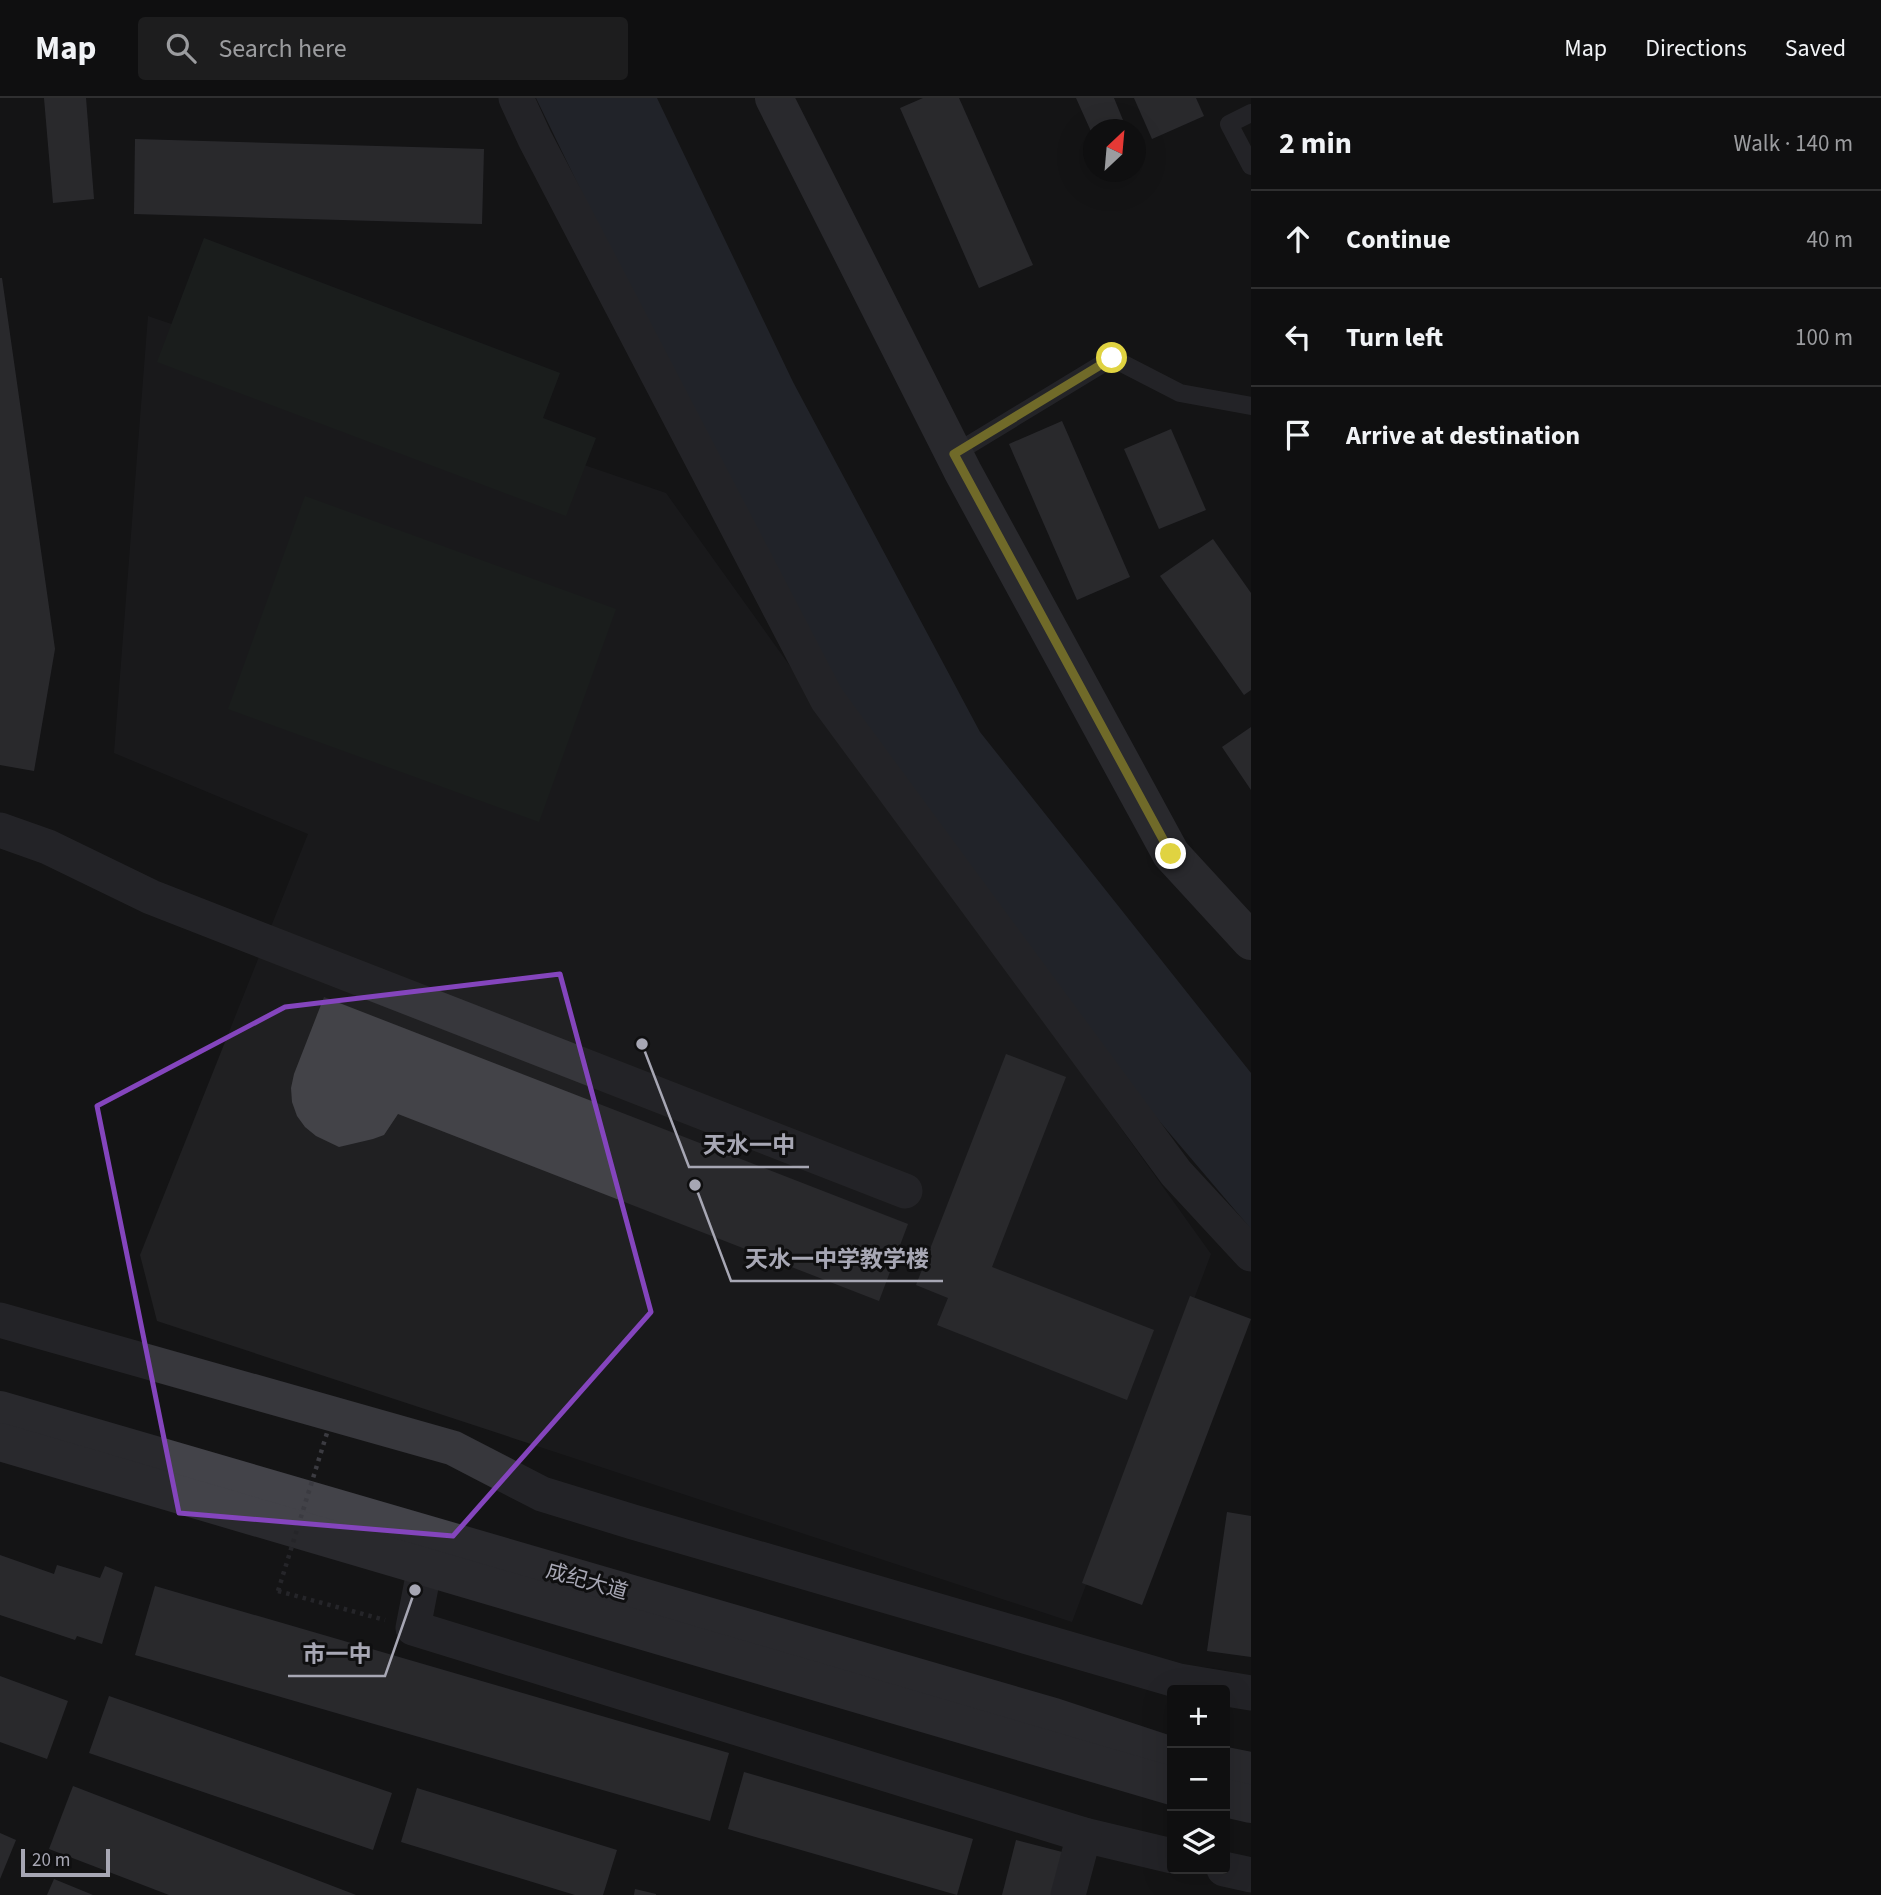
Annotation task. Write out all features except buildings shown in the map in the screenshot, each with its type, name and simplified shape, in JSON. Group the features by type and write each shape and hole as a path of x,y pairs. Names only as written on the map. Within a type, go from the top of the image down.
{"main road":[{"path":"775,98 954,454 1171,854 1251,941"},
{"name":"成纪大道","path":"0,1410 1054,1717 1167,1754"},
{"name":"成纪大道","path":"0,1442 1167,1785"},
{"path":"1230,1767 1251,1771"},
{"path":"1230,1799 1251,1804"}],"street":[{"path":"516,98 827,699 1176,1173 1251,1254"},
{"path":"0,831 48,847 151,897 905,1191"},
{"path":"0,1320 453,1448 542,1494 633,1522 1179,1681 1251,1693"},
{"path":"425,1566 412,1628 1084,1835 1167,1855"},
{"path":"1068,1895 1084,1835"},
{"path":"1230,1870 1251,1875"}],"lane":[{"path":"1251,113 1229,124 1251,166"},
{"path":"954,454 1112,358 1180,393 1251,406"}],"path":[{"path":"327,1433 278,1591 412,1628"}],"highlighted area":[{"path":"560,974 651,1312 453,1536 179,1513 97,1106 285,1007"}],"shaded area":[{"path":"536,98 657,98 793,382 980,732 1251,1073 1251,1229 1070,1016 837,687 656,345"},
{"path":"204,238 560,373 543,418 596,438 566,516 157,362"},
{"path":"148,316 666,493 1211,1254 1072,1622 157,1321 140,1255 308,834 114,753"},
{"path":"305,496 616,609 539,822 228,709"}],"place":[{"name":"天水一中","path":"642,1044"},
{"name":"天水一中学教学楼","path":"695,1185"},
{"name":"市一中","path":"415,1590"}],"route":[{"path":"1112,358 954,454 1171,854"}]}
